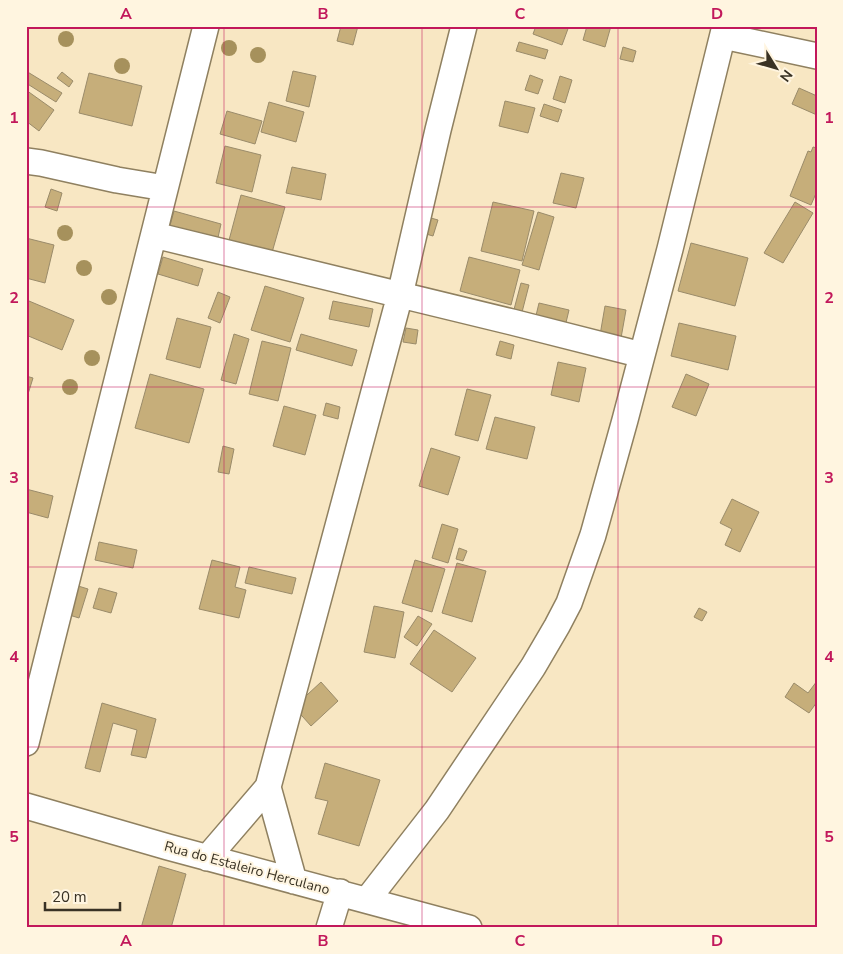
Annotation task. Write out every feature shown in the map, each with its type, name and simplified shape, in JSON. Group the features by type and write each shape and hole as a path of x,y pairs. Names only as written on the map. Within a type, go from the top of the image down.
{"street":[{"path":"26,743 206,26"},
{"path":"207,858 268,787 400,295 464,26"},
{"path":"366,900 437,810 533,667 570,603 593,535 642,355 724,31 817,56"},
{"path":"26,161 165,188"},
{"path":"154,234 642,355"},
{"path":"268,787 294,881"},
{"name":"Rua do Estaleiro Herculano","path":"26,806 207,858 469,928"},
{"path":"329,928 340,892"}],"building":[{"path":"341,26 358,26 353,45 337,41"},
{"path":"536,26 569,26 562,45 533,34"},
{"path":"587,26 611,26 605,47 583,40"},
{"path":"519,42 548,50 545,59 516,51"},
{"path":"623,47 636,51 633,62 620,59"},
{"path":"26,71 62,93 56,102 26,83"},
{"path":"293,71 316,76 309,107 286,101"},
{"path":"62,72 73,81 69,87 57,78"},
{"path":"89,73 142,86 132,126 79,113"},
{"path":"530,75 543,80 538,94 525,90"},
{"path":"560,76 572,80 565,103 553,99"},
{"path":"799,88 817,96 817,115 792,104"},
{"path":"26,90 54,110 39,131 26,121"},
{"path":"505,101 535,108 528,133 499,126"},
{"path":"269,102 304,112 296,142 261,132"},
{"path":"544,104 562,110 558,122 540,116"},
{"path":"227,111 262,121 255,144 220,134"},
{"path":"225,146 261,155 252,192 216,183"},
{"path":"813,147 817,148 817,191 811,205 790,196 808,151 811,152"},
{"path":"292,167 326,174 321,200 286,193"},
{"path":"561,173 584,178 576,208 553,203"},
{"path":"51,189 62,193 57,211 45,207"},
{"path":"241,195 285,207 271,256 228,244"},
{"path":"493,202 534,211 522,261 481,251"},
{"path":"795,202 813,213 783,263 764,253"},
{"path":"174,211 221,224 217,242 169,229"},
{"path":"538,212 554,217 539,270 522,265"},
{"path":"424,216 438,220 433,236 419,232"},
{"path":"26,238 54,245 45,283 26,278"},
{"path":"691,243 748,258 735,306 678,291"},
{"path":"163,257 203,269 198,286 158,274"},
{"path":"469,257 520,270 511,305 460,291"},
{"path":"521,283 529,285 520,320 512,317"},
{"path":"265,286 304,298 290,342 251,330"},
{"path":"218,292 230,297 220,323 208,318"},
{"path":"29,301 74,320 62,350 26,335 26,307"},
{"path":"333,301 373,309 369,327 329,319"},
{"path":"539,303 569,310 564,331 534,324"},
{"path":"605,306 626,310 621,338 600,335"},
{"path":"177,318 211,327 200,368 166,359"},
{"path":"679,323 736,336 728,370 671,356"},
{"path":"406,328 418,330 416,344 403,342"},
{"path":"234,334 249,339 236,384 221,380"},
{"path":"301,334 357,350 352,366 296,350"},
{"path":"262,341 291,348 278,401 249,394"},
{"path":"500,341 514,345 511,359 496,355"},
{"path":"558,362 586,368 579,402 551,395"},
{"path":"150,374 204,389 189,443 135,428"},
{"path":"686,374 709,384 696,416 672,407"},
{"path":"26,376 33,378 28,394 26,394"},
{"path":"467,389 491,395 478,441 455,435"},
{"path":"326,403 340,407 338,419 323,415"},
{"path":"284,406 316,415 305,455 273,446"},
{"path":"495,417 535,427 527,459 486,449"},
{"path":"223,446 234,449 229,474 218,472"},
{"path":"431,448 460,457 448,495 419,486"},
{"path":"26,489 53,496 48,518 26,512"},
{"path":"732,499 759,512 740,552 725,545 732,529 720,523"},
{"path":"442,524 458,529 448,563 432,558"},
{"path":"99,542 137,550 133,568 95,560"},
{"path":"459,548 467,551 463,561 456,559"},
{"path":"212,560 240,567 235,587 246,590 239,618 199,609"},
{"path":"415,560 445,569 432,612 402,603"},
{"path":"457,563 486,571 472,622 442,613"},
{"path":"249,567 296,578 292,594 245,583"},
{"path":"75,585 88,589 79,618 66,614"},
{"path":"99,588 117,593 111,613 93,608"},
{"path":"374,606 404,612 395,658 364,652"},
{"path":"699,608 707,612 702,621 694,617"},
{"path":"418,616 432,624 417,646 404,637"},
{"path":"434,630 476,658 452,692 410,664"},
{"path":"817,681 817,702 809,713 785,697 794,683 808,693"},
{"path":"321,682 338,701 311,726 294,707"},
{"path":"102,703 156,719 146,758 131,755 137,730 113,723 100,772 85,768"},
{"path":"325,763 380,780 359,846 318,834 328,801 315,798"},
{"path":"159,866 186,874 171,928 141,928"}]}
